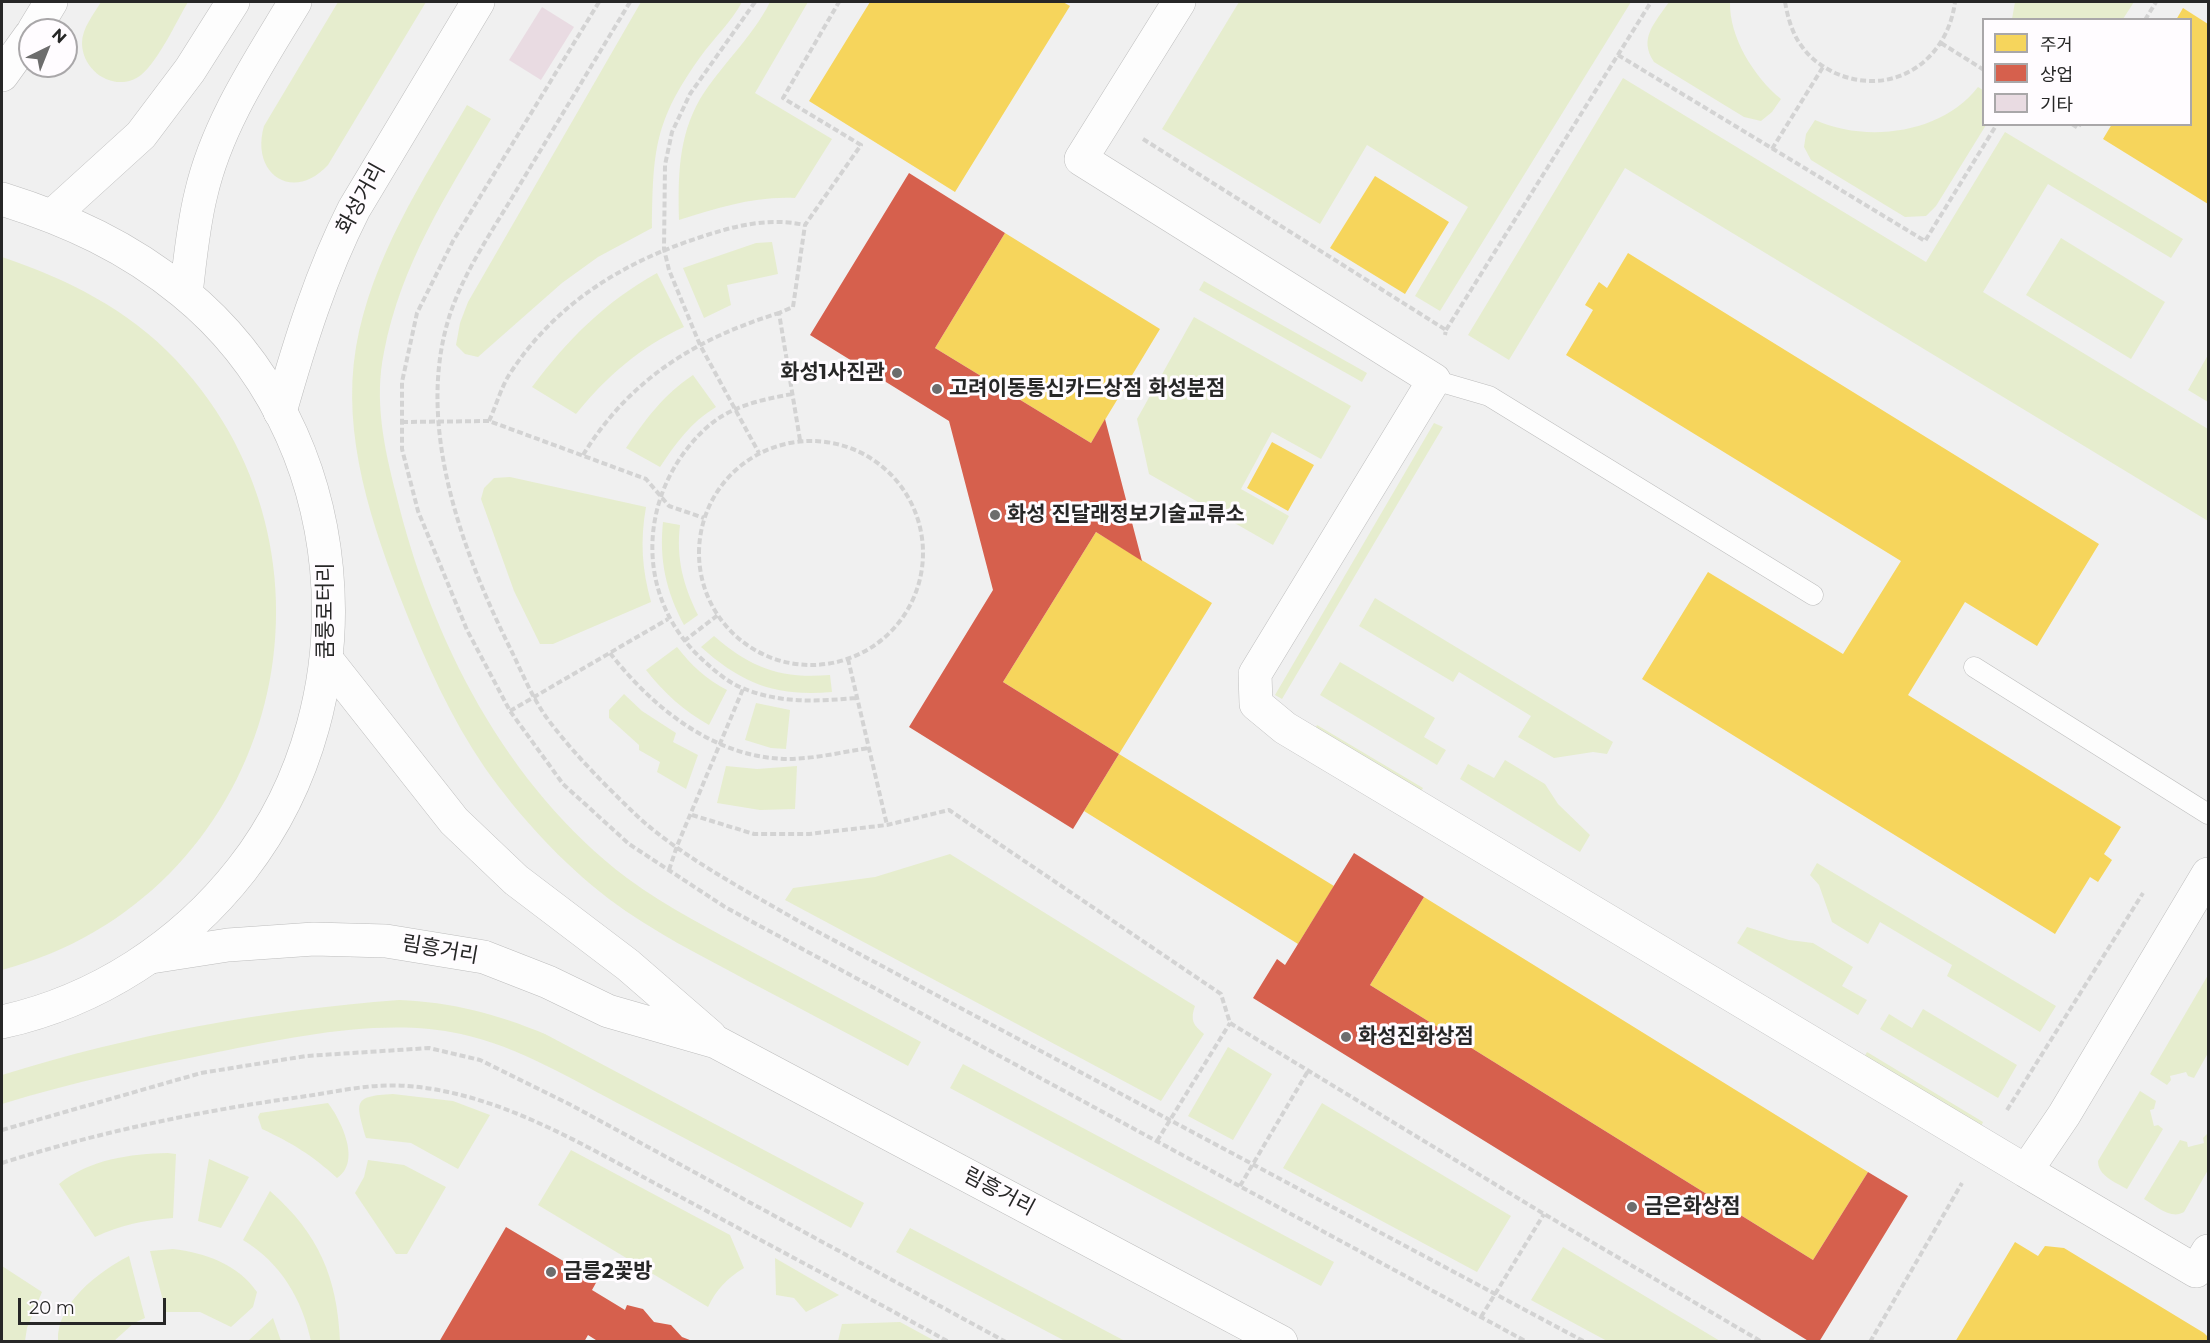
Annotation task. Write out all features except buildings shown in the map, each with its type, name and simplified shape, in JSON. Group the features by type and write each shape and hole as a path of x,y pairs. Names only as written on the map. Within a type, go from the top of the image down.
{"main road":[{"path":"41,18 51,2"},
{"path":"53,215 141,135 190,70 233,2"},
{"path":"186,294 201,193 215,149 232,111 295,2"},
{"name":"화성거리","path":"280,412 303,334 336,245 354,209 478,2"},
{"path":"1179,2 1081,159 1434,380 1255,674 1256,704 1285,728 2196,1271 2208,1251"},
{"path":"2,75 18,53"},
{"name":"쿰룽로터리","path":"2,200 53,215 101,236 144,262 186,294 222,329 247,361 280,412 302,459 317,508 327,557 330,609 327,660 319,710 304,759 284,805 257,849 226,889 191,925 151,957 111,982 68,1002 2,1022"},
{"name":"림흥거리","path":"327,660 454,821 516,880 628,965 716,1042"},
{"path":"2026,1171 2064,1115 2208,874"},
{"name":"림흥거리","path":"151,957 228,945 314,939 386,940 432,946 484,957 548,982 608,1011 716,1042 1281,1341"}],"lane":[{"path":"1434,380 1489,396 1812,595"},
{"path":"1974,667 2208,814"}],"path":[{"path":"599,2 453,241 417,313 402,382 402,449 418,511 467,630 510,711 563,784 629,844 725,907 1527,1341"},
{"path":"630,2 478,255 455,302 444,332 437,395 447,480 469,556 495,619 533,696 552,725 629,808 677,846 723,878 809,927 1586,1341"},
{"path":"755,2 690,94 672,132 665,165 664,249 669,270 700,345 759,453"},
{"path":"583,455 600,427 630,393 667,364 744,324 793,307 805,225 861,145 783,98 839,2"},
{"path":"1434,380 1446,330 1651,2"},
{"path":"1785,2 1790,26 1803,49 1823,67 1848,78 1874,82 1900,76 1924,63 1941,43 1953,19 1955,2"},
{"path":"2146,18 2157,2"},
{"path":"1941,43 1982,69"},
{"path":"1618,55 1925,241 1997,126"},
{"path":"1772,149 1823,67"},
{"path":"1135,134 1446,330"},
{"path":"489,421 508,376 535,341 563,312 608,277 664,249 756,222 780,220 805,225"},
{"path":"779,313 800,440"},
{"path":"792,394 747,402 706,428 686,450 660,496 652,535 654,570 660,601 668,619 684,641 719,675 743,689 776,699 804,702 857,699"},
{"path":"402,422 489,421 646,479 669,506 704,518"},
{"path":"800,440 831,441 860,451 886,469 906,492 919,520 924,550 920,581 909,609 890,633 866,652 837,663 807,666 776,660 748,647 726,627 709,601 700,571 699,540 704,518 722,484 743,462 770,447 800,440"},
{"path":"684,641 718,615"},
{"path":"510,711 668,619"},
{"path":"610,653 634,684 651,699 685,724 721,744 744,753 789,759 869,748"},
{"path":"848,659 887,825"},
{"path":"669,870 743,689"},
{"path":"692,815 754,834 809,834 887,825 949,810 1221,994 1230,1023 1544,1214 1762,1341"},
{"path":"1870,1341 1985,1146 2147,886"},
{"path":"1157,1141 1230,1023"},
{"path":"2,1130 201,1073 306,1056 429,1048 480,1060 571,1105 1006,1341"},
{"path":"1240,1186 1308,1071"},
{"path":"2,1163 138,1127 227,1107 375,1086 406,1085 437,1090 498,1106 575,1141 949,1341"},
{"path":"1481,1317 1544,1214"}],"green space":[{"path":"101,2 188,2 161,51 148,68 141,75 121,82 111,81 94,71 84,53 82,43 84,32"},
{"path":"338,2 426,2 328,165 315,176 301,182 289,182 278,178 263,158 261,143 264,126"},
{"path":"641,2 742,2 685,79 665,119 659,138 653,178 652,228 598,257 562,283 478,357 465,354 456,345 460,323 468,302"},
{"path":"770,2 808,2 755,93 832,139 795,198 751,201 679,220 681,158 687,128 693,113 708,87 754,28"},
{"path":"1239,2 1631,2 1440,311 1415,296 1468,207 1367,145 1320,224 1162,129"},
{"path":"1669,2 1730,2 1734,29 1745,55 1771,90 1781,99 1772,112 1761,121 1744,117 1654,62 1649,53 1648,38 1654,24"},
{"path":"2015,2 2134,2 2124,18 2012,18"},
{"path":"1623,78 1926,262 2005,132 2183,239 2171,258 2048,184 1983,292 2208,429 2208,521 1625,168 1509,360 1468,335"},
{"path":"1978,87 1982,89 1982,126 1985,126 1936,206 1926,216 1905,217 1811,160 1804,147 1806,134 1815,120 1857,131 1902,130 1945,115 1963,103"},
{"path":"467,105 491,119 442,203 413,260 392,320 384,352 380,388 384,441 396,494 411,548 430,602 453,655 479,706 510,754 545,800 584,841 627,878 674,909 921,1042 908,1066 677,943 626,911 592,885 542,838 498,786 461,730 430,669 392,576 362,480 356,447 352,380 356,347 364,314 386,251 416,192"},
{"path":"2061,238 2165,302 2131,359 2026,295"},
{"path":"772,242 778,274 727,285 731,305 704,318 683,268 756,243"},
{"path":"2,257 50,275 117,311 138,325 176,360 234,442 267,531 276,624 262,715 226,800 170,873 95,932 2,970"},
{"path":"657,273 684,327 653,344 625,364 576,414 532,387 559,353 588,323 621,296"},
{"path":"1204,281 1367,373 1362,382 1199,290"},
{"path":"1194,317 1351,406 1321,459 1272,432 1241,489 1289,516 1273,545 1149,474 1137,419"},
{"path":"2208,355 2208,402 2188,390"},
{"path":"693,375 716,407 699,419 685,434 660,467 626,448 656,408 673,390"},
{"path":"1434,423 1443,427 1282,699 1275,695"},
{"path":"510,477 646,507 643,555 651,602 553,644 540,644 514,591 481,499 484,488 494,478"},
{"path":"663,522 680,525 679,549 682,571 688,593 698,615 684,625 665,575 662,549"},
{"path":"1375,598 1613,742 1607,754 1593,752 1554,758 1518,737 1531,716 1459,672 1453,682 1359,626"},
{"path":"714,636 741,656 767,669 796,675 830,675 832,692 777,690 746,679 716,660 701,647"},
{"path":"677,647 700,672 727,690 709,725 675,701 646,670"},
{"path":"1340,662 1435,718 1424,737 1446,750 1437,765 1320,695"},
{"path":"624,694 642,711 676,733 673,742 698,755 686,789 657,772 660,762 639,750 639,745 609,718 609,710"},
{"path":"756,703 790,710 786,749 771,748 745,740"},
{"path":"1317,725 1423,788 1419,795 1313,732"},
{"path":"1505,760 1545,784 1558,804 1590,835 1580,852 1460,779 1468,764 1494,778"},
{"path":"726,766 757,769 797,766 795,809 760,810 717,803"},
{"path":"950,854 1195,1006 1194,1022 1204,1034 1161,1101 785,900 793,888 875,877"},
{"path":"1817,863 2056,1006 2040,1032 1947,976 1952,965 1880,922 1868,944 1832,922 1819,885 1810,875"},
{"path":"1747,927 1789,940 1813,943 1853,967 1842,986 1867,1000 1858,1015 1737,943"},
{"path":"2208,975 2208,1053 2194,1078 2188,1076 2186,1072 2170,1076 2171,1080 2167,1085 2150,1074"},
{"path":"399,1000 437,1003 474,1010 545,1034 864,1203 851,1228 546,1065 483,1040 432,1029 370,1028 277,1040 109,1075 2,1104 2,1075 99,1048 198,1026 298,1010"},
{"path":"1923,1009 2017,1065 1998,1098 1880,1029 1889,1014 1912,1028"},
{"path":"1228,1047 1272,1074 1233,1140 1188,1116"},
{"path":"1867,1052 1983,1122 1980,1129 1863,1059"},
{"path":"963,1064 1334,1262 1321,1286 950,1088"},
{"path":"2140,1091 2156,1101 2154,1109 2150,1110 2154,1126 2158,1125 2163,1129 2127,1189 2104,1175 2098,1161"},
{"path":"393,1094 453,1101 490,1115 458,1169 411,1143 366,1138 360,1116 360,1103 370,1097"},
{"path":"328,1103 343,1130 349,1152 344,1171 337,1178 301,1150 262,1129 258,1117 260,1113"},
{"path":"1322,1103 1511,1216 1477,1272 1283,1168"},
{"path":"2208,1133 2208,1170 2184,1212 2169,1213 2144,1199 2180,1140 2187,1142 2188,1147 2204,1143 2203,1138"},
{"path":"571,1150 730,1235 744,1268 723,1285 708,1307 538,1205"},
{"path":"176,1154 173,1218 133,1224 95,1237 59,1184 97,1163 139,1155"},
{"path":"209,1159 249,1177 221,1228 198,1221"},
{"path":"368,1160 404,1165 446,1187 407,1254 396,1254 355,1193 364,1177"},
{"path":"270,1191 301,1224 313,1240 322,1258 335,1297 340,1341 311,1341 302,1311 288,1283 268,1260 243,1240"},
{"path":"910,1228 1125,1341 1065,1341 896,1252"},
{"path":"1563,1247 1720,1341 1607,1341 1531,1300"},
{"path":"173,1249 197,1253 231,1267 257,1292 253,1307 231,1327 200,1312 166,1312 150,1251"},
{"path":"129,1256 145,1318 134,1323 114,1341 58,1341 59,1327 64,1314 82,1290 105,1270"},
{"path":"775,1258 839,1295 806,1312 794,1298 776,1295"},
{"path":"2,1266 42,1292 27,1328 25,1341 2,1341"},
{"path":"273,1318 281,1341 248,1341"},
{"path":"900,1322 935,1341 838,1341 842,1324"}],"place":[{"name":"화성1사진관","path":"897,373"},
{"name":"고려이동통신카드상점 화성분점","path":"937,389"},
{"name":"화성 진달래정보기술교류소","path":"995,515"},
{"name":"화성진화상점","path":"1346,1037"},
{"name":"금은화상점","path":"1632,1207"},
{"name":"금릉2꽃방","path":"551,1272"}]}
